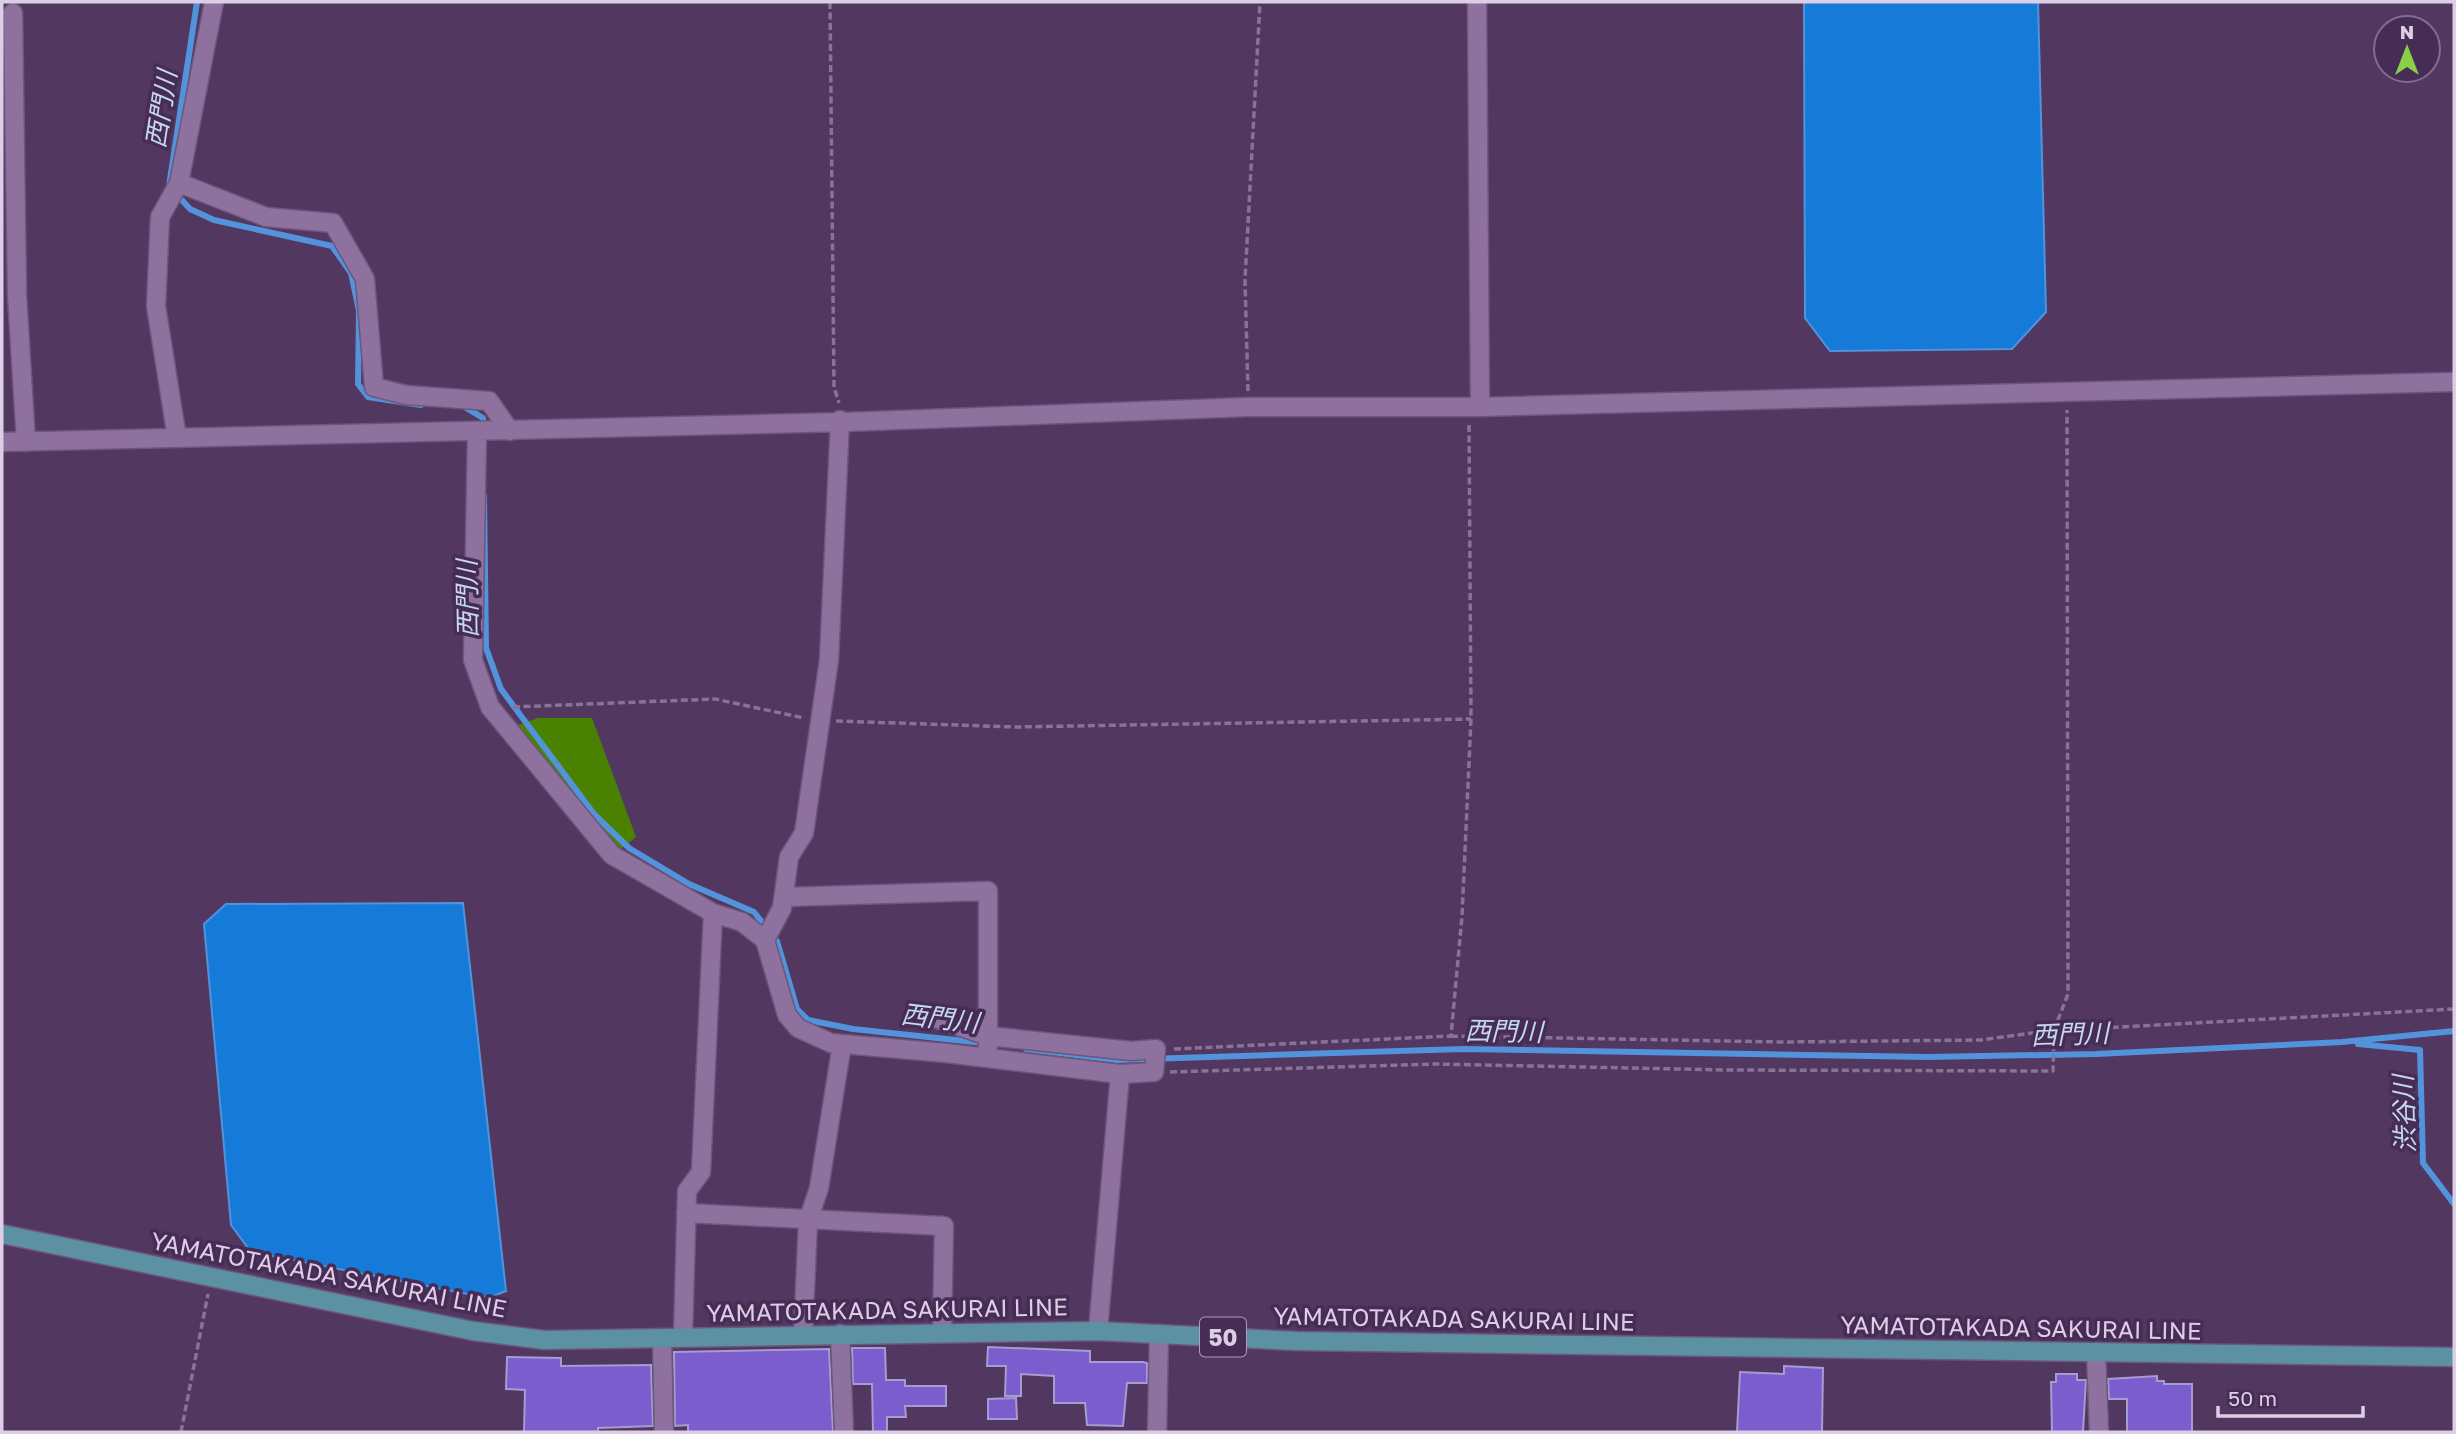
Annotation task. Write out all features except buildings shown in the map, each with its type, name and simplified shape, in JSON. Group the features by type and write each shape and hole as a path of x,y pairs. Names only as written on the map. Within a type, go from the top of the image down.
{"main road":[{"name":"YAMATOTAKADA SAKURAI LINE","path":"2,1234 212,1275 473,1331 544,1340 1098,1331 1297,1341 2454,1357"}],"street":[{"path":"177,438 156,306 160,218 179,183 214,2"},
{"path":"1475,407 1477,2"},
{"path":"13,13 17,295 26,442"},
{"path":"179,183 266,217 334,223 365,279 374,387 406,395 489,401 510,431"},
{"path":"2,442 477,432 1248,407 1475,407 2454,382"},
{"path":"765,940 782,908 789,856 804,833 830,660 843,421"},
{"path":"477,432 473,660 492,711 612,855 713,913 742,922 765,940 787,1015 798,1028 831,1043 1120,1074 1154,1072 1156,1049 1131,1051 988,1036 923,1014"},
{"path":"784,897 988,891 988,1058"},
{"path":"683,1337 687,1191 701,1172 713,913"},
{"path":"803,1335 808,1221 819,1188 842,1044"},
{"path":"1098,1331 1120,1074"},
{"path":"686,1213 944,1226 942,1333"},
{"path":"839,1334 844,1432"},
{"path":"1157,1432 1159,1334"},
{"path":"662,1338 664,1432"},
{"path":"2096,1352 2099,1432"}],"path":[{"path":"830,2 834,387 843,421"},
{"path":"1248,407 1245,280 1260,2"},
{"path":"1154,1072 1435,1064 1727,1070 2053,1071 2054,1030 2068,994 2067,390"},
{"path":"1451,1037 1462,916 1471,719 1475,407"},
{"path":"492,711 539,705 715,699 819,721 1015,727 1471,719"},
{"path":"1156,1049 1451,1037 1782,1042 1981,1040 2054,1030 2454,1009"},
{"path":"181,1432 212,1275"}],"green space":[{"path":"538,718 592,718 636,837 606,861 500,731"}],"water":[{"path":"1804,2 2038,2 2046,312 2012,349 1830,351 1805,318"},
{"path":"463,903 506,1291 488,1298 251,1252 231,1225 204,924 226,904"}],"waterway":[{"name":"西門川","path":"197,2 169,186 190,209 214,220 332,246 351,273 359,311 358,384 368,397 421,405"},
{"name":"西門川","path":"463,406 483,418 484,429"},
{"name":"西門川","path":"484,496 486,648 501,689 594,814 629,848 689,884 754,912 777,941 797,1009 808,1020 853,1029 984,1043"},
{"name":"西門川","path":"1026,1049 1116,1060 1463,1049 1928,1057 2096,1054 2342,1042 2454,1031"},
{"name":"渋谷川","path":"2358,1044 2420,1050 2423,1163 2454,1204"}]}
